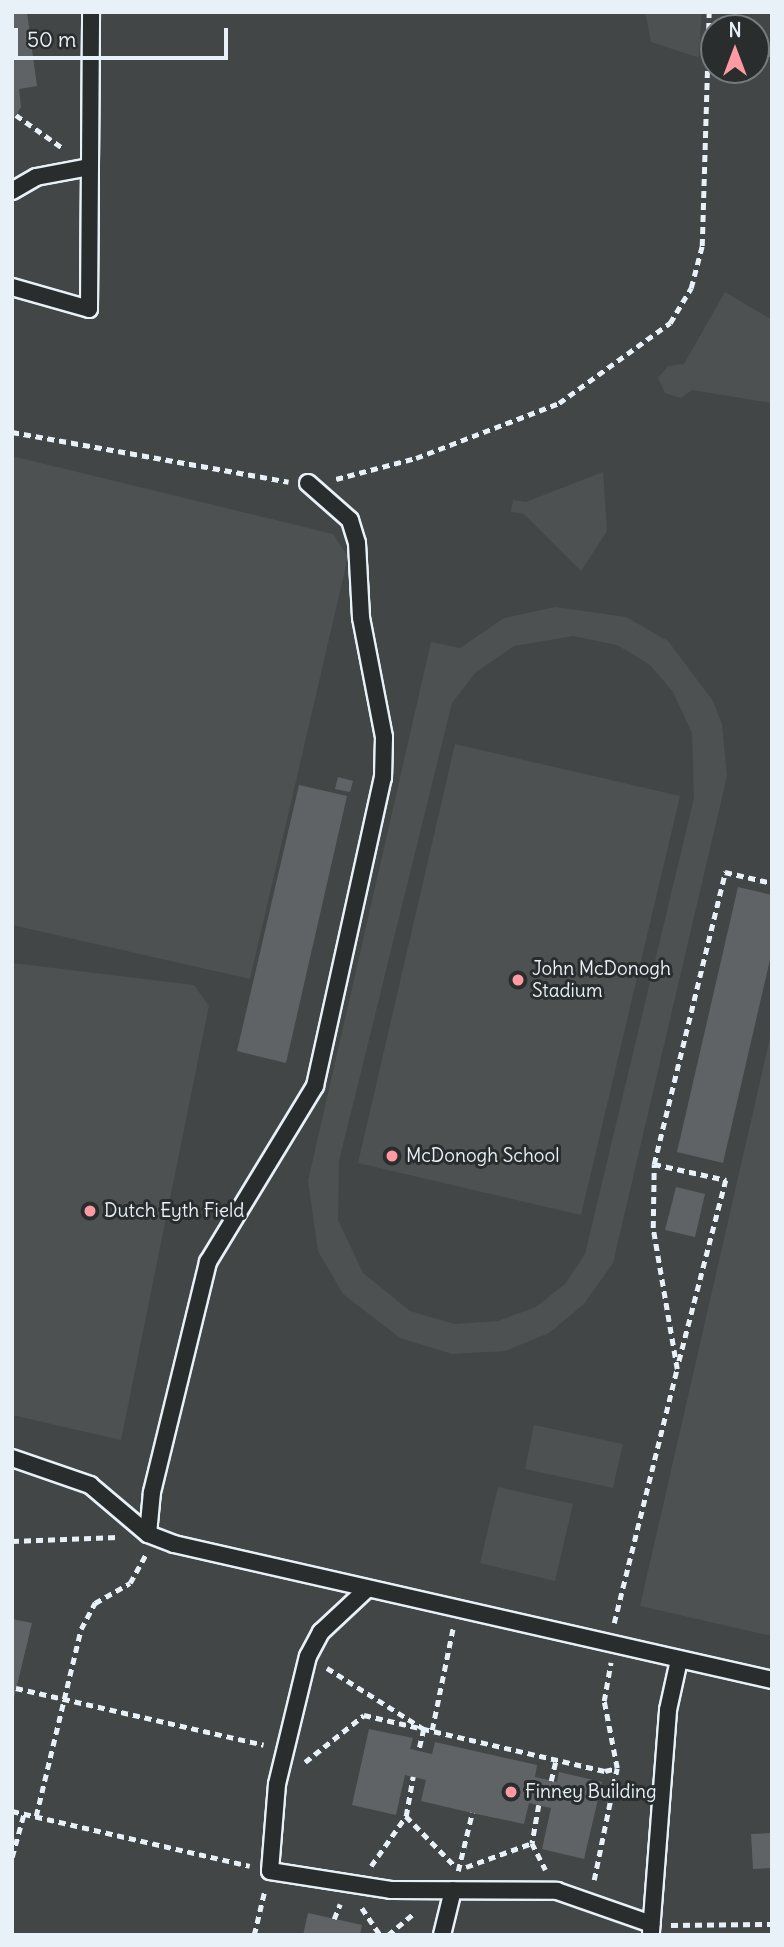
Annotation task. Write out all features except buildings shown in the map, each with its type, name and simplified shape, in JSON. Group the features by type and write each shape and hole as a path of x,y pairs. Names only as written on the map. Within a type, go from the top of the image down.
{"lane":[{"path":"12,287 89,309 91,12"},
{"path":"12,191 36,177 90,167"},
{"path":"148,1534 152,1492 208,1262 315,1086 383,778 384,737 362,617 357,543 350,520 308,483"},
{"path":"12,1458 90,1485 148,1534 366,1590 772,1680"},
{"path":"366,1590 321,1632 308,1656 277,1784 270,1871 357,1886 557,1891 589,1900 651,1929 668,1710 679,1660"},
{"path":"442,1935 453,1890"}],"path":[{"path":"12,432 308,483 356,476 509,426 559,404 670,323 691,288 702,246 709,12"},
{"path":"16,115 90,167"},
{"path":"677,1369 653,1228 654,1164 725,872 772,883"},
{"path":"589,1900 617,1768 604,1701 612,1645 677,1369 726,1180 654,1164"},
{"path":"12,1541 148,1534 137,1575 95,1603 81,1629 36,1816"},
{"path":"432,1730 457,1610"},
{"path":"308,1656 424,1729"},
{"path":"16,1688 285,1750"},
{"path":"277,1784 364,1715 556,1760 617,1768"},
{"path":"419,1751 424,1729"},
{"path":"551,1781 556,1760"},
{"path":"380,1935 357,1886 406,1816 414,1777"},
{"path":"539,1805 532,1843 557,1891"},
{"path":"12,1811 270,1871 254,1935"},
{"path":"12,1857 24,1813"},
{"path":"453,1890 472,1813"},
{"path":"406,1816 458,1870"},
{"path":"458,1870 532,1843"},
{"path":"651,1929 772,1924"}],"shaded area":[{"name":"McDonogh School","path":"12,12 645,12 652,42 699,58 700,43 700,84 770,84 770,14 702,14 772,12 772,1935 12,1935"},
{"path":"645,12 702,12 699,58 651,42"},
{"path":"725,292 772,320 772,403 692,390 681,398 665,393 658,378 668,366 684,364"},
{"path":"12,456 333,534 348,557 250,979 12,925"},
{"path":"603,472 607,531 581,571 524,514 511,512 513,500 526,502"},
{"path":"555,607 626,617 668,641 713,701 722,724 727,776 613,1263 584,1304 549,1333 505,1351 452,1354 400,1338 343,1294 318,1251 308,1181 431,642 460,648 504,618","holes":["573,636 617,645 650,665 673,692 692,733 694,798 585,1254 565,1284 536,1307 498,1321 454,1324 410,1311 363,1273 338,1220 339,1161 452,703 476,672 514,646"]},
{"name":"John McDonogh Stadium","path":"455,744 680,796 581,1215 358,1163"},
{"name":"Dutch Eyth Field","path":"12,963 194,985 209,1006 121,1440 12,1415"},
{"path":"772,1029 772,1636 640,1606"},
{"path":"534,1425 623,1444 613,1488 525,1469"},
{"path":"498,1487 573,1504 555,1581 480,1563"}],"place":[{"name":"John McDonogh Stadium","path":"518,980"},
{"name":"McDonogh School","path":"392,1156"},
{"name":"Dutch Eyth Field","path":"90,1211"},
{"name":"Finney Building","path":"511,1792"}]}
